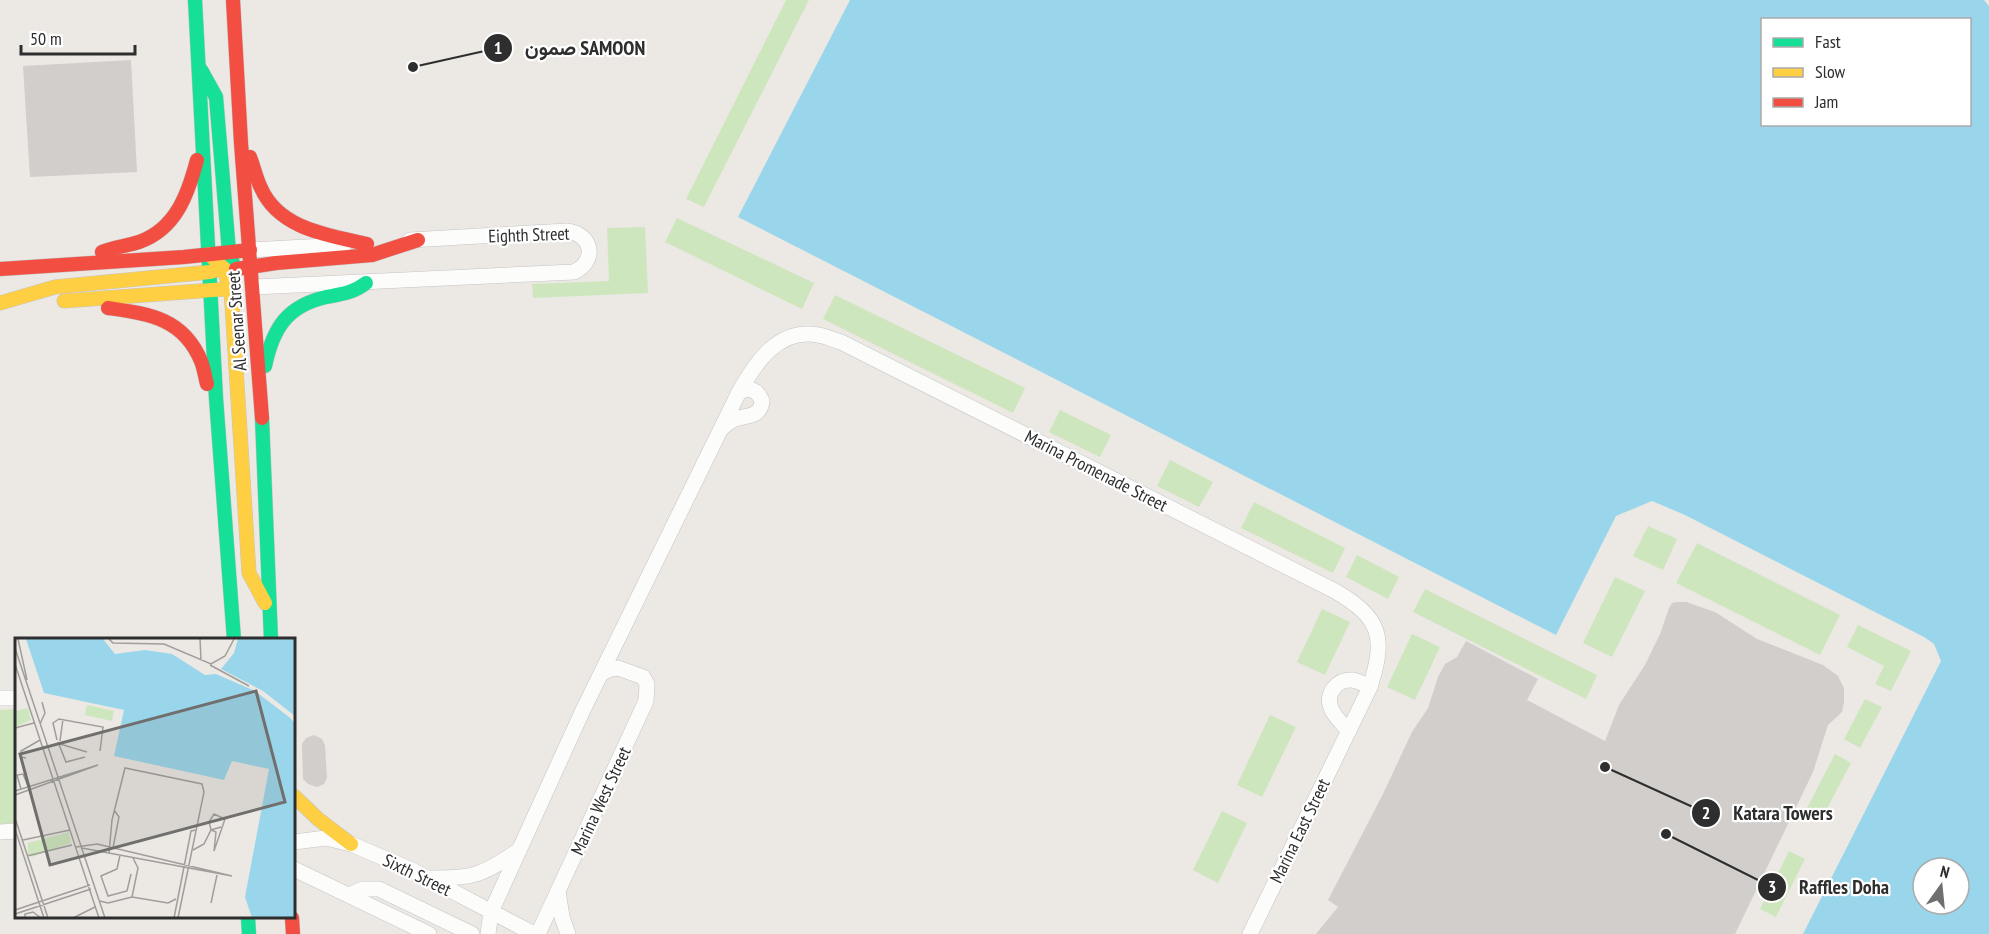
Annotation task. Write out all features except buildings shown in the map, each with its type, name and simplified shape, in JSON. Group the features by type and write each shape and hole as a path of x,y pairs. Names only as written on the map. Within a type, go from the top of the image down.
{"street":[{"name":"Al Seenar Street","path":"195,0 209,254 226,267 210,291 234,638"},
{"name":"Al Seenar Street","path":"233,0 241,143 261,394 271,638"},
{"path":"198,64 216,97 249,573 268,610"},
{"path":"81,263 93,255 144,240 167,226 179,211 189,190 202,141"},
{"path":"241,143 252,162 261,188 286,219 316,231 367,243"},
{"name":"Eighth Street","path":"0,269 209,254 226,267 250,250 567,231 580,234 588,245 589,251 585,264 574,272 253,287 0,304"},
{"path":"0,304 55,287 226,267 251,267 372,255 418,240"},
{"path":"226,267 253,287"},
{"path":"261,394 268,348 282,320 306,304 354,292 366,283"},
{"path":"77,300 96,306 150,314 176,328 196,352 206,381 216,398"},
{"name":"Marina Promenade Street","path":"739,392 754,366 765,352 778,342 799,334 819,335 841,342 1335,591 1365,610 1377,634"},
{"path":"488,934 491,912 583,710 719,431 739,392 747,389 759,394 762,401 759,411 752,416 730,422 719,431"},
{"name":"Marina West Street","path":"536,934 646,701 647,684 643,678 631,672 624,654 622,633"},
{"name":"Marina East Street","path":"1249,933 1370,687 1378,658 1377,634"},
{"path":"602,674 618,668 631,672"},
{"path":"1349,731 1332,710 1329,699 1331,692 1340,682 1350,680 1360,681 1370,687"},
{"path":"296,798 318,819 351,844"},
{"path":"0,832 15,831"},
{"name":"Sixth Street","path":"296,842 326,838 351,844 428,878 536,934"},
{"path":"428,878 466,878 482,873 519,850"},
{"path":"296,870 429,934"},
{"path":"348,895 363,889 379,889 472,934"},
{"path":"558,891 562,917 568,934"},
{"path":"248,919 249,934"},
{"path":"292,919 293,934"}],"green space":[{"path":"786,0 809,0 704,207 686,199"},
{"path":"677,218 814,283 802,309 665,242"},
{"path":"645,227 648,293 533,298 532,284 609,281 607,228"},
{"path":"835,295 1025,388 1013,413 823,319"},
{"path":"1060,410 1111,435 1100,457 1049,432"},
{"path":"1170,460 1213,482 1199,507 1157,486"},
{"path":"1254,502 1345,548 1333,573 1241,528"},
{"path":"1648,526 1677,539 1663,570 1633,556"},
{"path":"1697,543 1840,615 1820,655 1676,583"},
{"path":"1357,555 1399,577 1388,599 1346,577"},
{"path":"1615,577 1645,591 1612,657 1583,643"},
{"path":"1425,589 1597,675 1586,699 1413,612"},
{"path":"1322,609 1350,622 1325,675 1297,662"},
{"path":"1858,625 1911,651 1891,691 1875,684 1884,666 1847,647"},
{"path":"1412,634 1440,647 1415,700 1387,687"},
{"path":"1865,699 1882,707 1860,748 1844,739"},
{"path":"15,709 15,823 0,824 0,710"},
{"path":"1270,715 1296,727 1262,797 1237,785"},
{"path":"1835,754 1851,763 1821,820 1805,812"},
{"path":"1222,811 1247,823 1218,883 1193,870"},
{"path":"1789,851 1805,859 1776,917 1760,909"}],"water":[{"path":"850,0 1984,0 1989,6 1989,934 1803,934 1941,661 1934,644 1685,515 1652,501 1616,516 1556,635 738,217"}],"traffic: fast":[{"path":"195,0 216,398 234,638"},
{"path":"201,70 216,97 229,252 234,266"},
{"path":"265,366 272,340 292,313 313,301 347,293 366,283"},
{"path":"262,418 271,638"},
{"path":"248,919 249,934"}],"traffic: slow":[{"path":"209,254 223,268 231,289 249,573 265,603"},
{"path":"0,303 55,287 210,272 224,268"},
{"path":"64,301 226,289"},
{"path":"296,798 318,819 351,844"}],"traffic: jam":[{"path":"233,0 241,143 262,418"},
{"path":"250,157 261,188 269,202 280,213 306,228 367,244"},
{"path":"102,252 139,242 162,228 179,209 197,160"},
{"path":"236,269 276,263 372,255 418,240"},
{"path":"0,269 184,257 250,250"},
{"path":"108,308 151,316 185,335 202,364 207,384"},
{"path":"292,919 293,934"}],"place":[{"name":"صمون SAMOON","path":"413,67"},
{"name":"Katara Towers","path":"1605,767"},
{"name":"Raffles Doha","path":"1666,834"}]}
